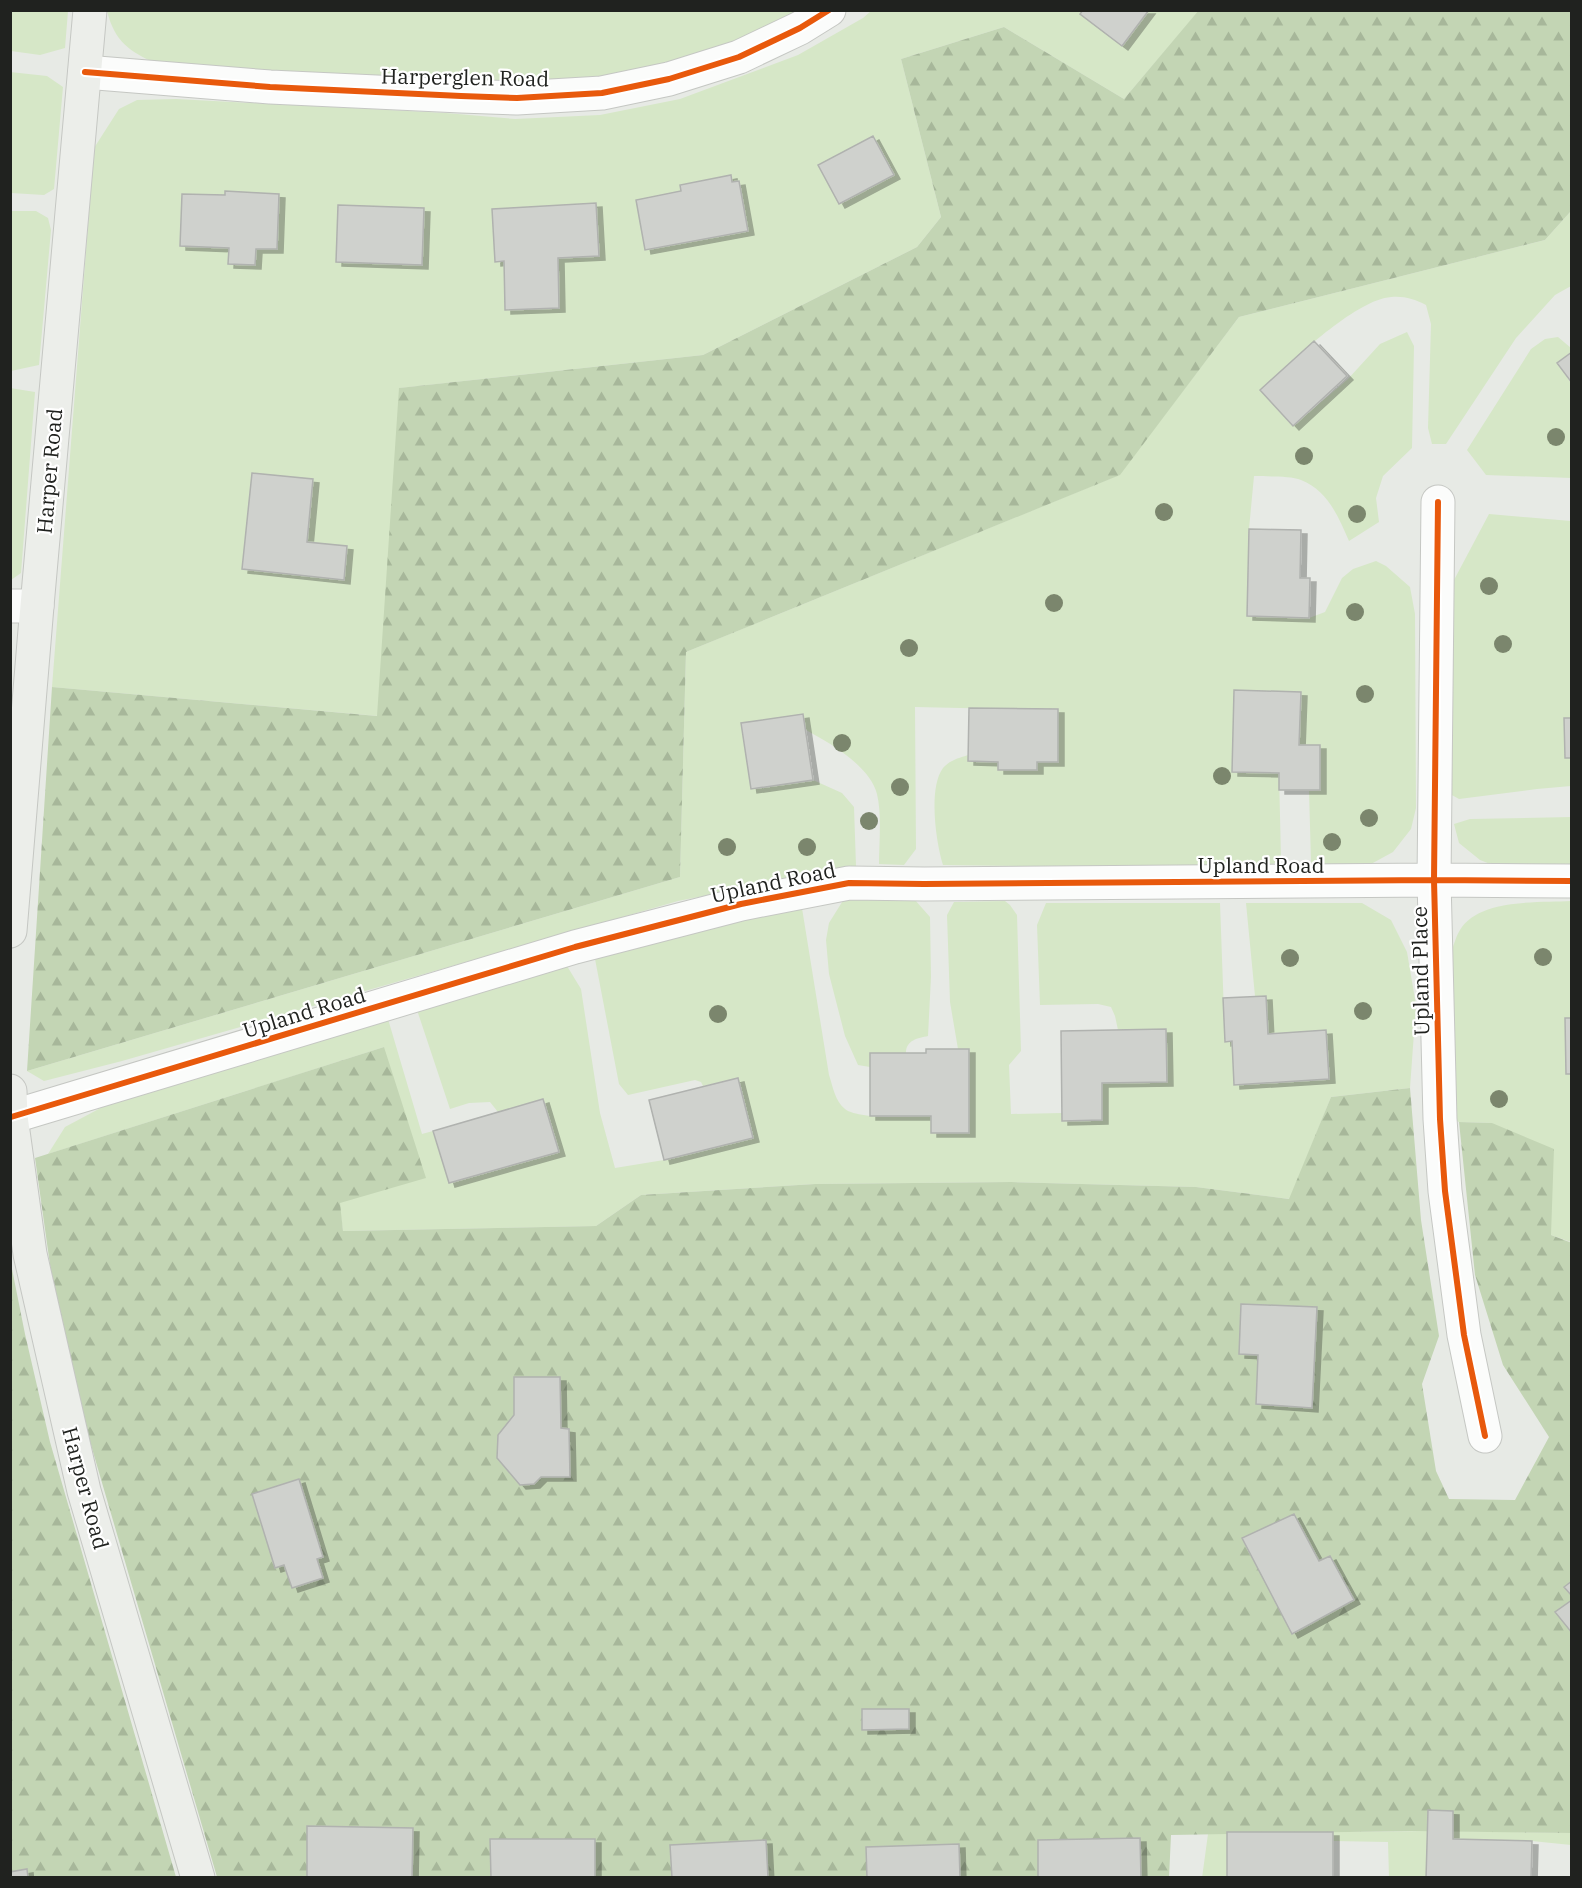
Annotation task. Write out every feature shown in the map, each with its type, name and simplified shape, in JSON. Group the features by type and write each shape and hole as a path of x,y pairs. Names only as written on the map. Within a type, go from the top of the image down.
{"main road":[{"name":"Harper Road","path":"10,931 24,606 85,72 90,10"},
{"name":"Harper Road","path":"10,1091 11,1118 30,1254 84,1491 198,1878"}],"street":[{"name":"Harperglen Road","path":"85,72 270,87 461,96 517,98 602,93 669,79 739,57 801,28 829,10"},
{"name":"Upland Place","path":"1438,502 1434,880 1440,1119 1445,1191 1464,1335 1485,1436"},
{"name":"Upland Road","path":"11,1118 575,947 741,904 849,883 1572,881"}],"green space":[{"path":"1199,10 1571,11 1571,211 1545,240 1239,317 1120,475 686,652 680,877 27,1071 52,687 377,716 399,388 703,355 917,247 941,217 901,59 1004,27 1124,99"},
{"path":"10,11 68,11 65,48 40,55 11,51"},
{"path":"107,11 804,11 723,47 635,73 519,88 157,64 138,55 119,38"},
{"path":"871,11 1199,11 1124,99 1004,27 901,59 941,217 917,247 703,355 400,388 378,716 52,687 94,148 119,109 137,100 176,99 446,113 515,119 600,115 680,99 798,55 863,18"},
{"path":"10,72 47,76 63,87 54,189 44,195 11,193"},
{"path":"11,211 36,211 48,218 51,230 39,365 11,371"},
{"path":"1571,211 1571,286 1555,295 1516,338 1446,444 1432,444 1428,428 1431,324 1426,305 1409,298 1391,297 1359,309 1322,335 1260,390 1293,426 1348,379 1380,344 1407,332 1414,346 1412,448 1383,476 1376,498 1379,522 1349,541 1331,505 1310,485 1291,477 1254,476 1249,529 1248,616 1309,618 1325,612 1342,578 1353,569 1376,561 1386,566 1410,587 1415,614 1416,808 1411,829 1393,852 1360,870 1318,869 1311,862 1309,791 1320,790 1320,746 1299,745 1301,692 1234,690 1232,772 1279,773 1281,859 1265,869 943,865 936,830 935,802 938,777 943,768 952,761 968,755 968,761 998,762 998,770 1036,770 1037,762 1058,762 1058,710 915,707 916,849 904,865 879,864 879,802 873,784 858,765 848,756 806,730 803,715 741,723 751,789 813,780 842,793 854,807 856,866 678,901 122,1061 44,1081 27,1071 680,877 686,652 1119,475 1239,317 1545,240"},
{"path":"1558,337 1571,348 1571,352 1557,363 1571,383 1571,478 1486,475 1467,450 1531,349 1545,339"},
{"path":"10,388 35,392 21,573 11,580"},
{"path":"1489,514 1571,521 1572,718 1564,719 1565,757 1571,758 1571,786 1459,799 1450,794 1450,608 1454,580"},
{"path":"1571,817 1571,870 1503,869 1480,860 1459,843 1454,824 1470,819"},
{"path":"844,899 915,900 930,917 931,977 928,1036 910,1042 906,1053 870,1053 870,1067 858,1065 845,1036 829,974 826,940 829,923"},
{"path":"1005,901 1017,915 1021,1051 1009,1065 1011,1114 1062,1113 1063,1121 1102,1120 1102,1083 1167,1082 1165,1029 1118,1030 1111,1007 1098,1004 1040,1005 1037,925 1046,903 1220,903 1225,1041 1232,1041 1235,1085 1329,1079 1268,1034 1266,996 1255,996 1246,903 1362,903 1391,920 1407,952 1416,1005 1410,1088 1331,1097 1290,1199 1196,1187 1011,1182 815,1184 641,1195 596,1226 343,1231 339,1203 384,1047 48,1154 65,1127 108,1104 388,1019 422,1134 433,1131 449,1183 558,1152 543,1099 498,1112 490,1102 469,1103 450,1109 417,1010 567,966 581,989 600,1113 615,1168 664,1160 753,1137 738,1078 703,1086 701,1082 695,1080 628,1095 619,1084 595,959 801,902 829,1075 839,1102 845,1109 862,1115 931,1116 931,1133 958,1049 950,1002 947,915 954,902"},
{"path":"1571,901 1571,1018 1565,1018 1566,1074 1572,1074 1571,1242 1551,1235 1492,1123 1453,1120 1451,952 1460,930 1481,912 1511,904"},
{"path":"384,1047 426,1178 340,1203 343,1231 596,1226 641,1195 815,1184 1011,1182 1196,1187 1289,1199 1331,1097 1410,1088 1421,1220 1439,1336 1422,1384 1436,1471 1449,1499 1515,1500 1549,1437 1503,1365 1475,1275 1459,1122 1492,1123 1554,1149 1551,1235 1572,1243 1571,1833 1411,1831 1171,1835 1169,1878 217,1877 84,1421 52,1279 35,1158"},
{"path":"10,1259 50,1442 176,1877 11,1877"},
{"path":"1428,1831 1426,1877 1389,1877 1388,1842 1333,1841 1333,1832"},
{"path":"1453,1831 1571,1833 1571,1845 1532,1841 1453,1839"},
{"path":"1227,1832 1227,1877 1202,1878 1208,1834"}],"building":[{"path":"1083,10 1149,10 1122,46 1080,14"},
{"path":"873,136 894,175 839,204 818,165"},
{"path":"731,175 732,182 739,181 748,231 645,250 636,200 681,191 680,185"},
{"path":"225,191 279,194 277,249 256,249 255,265 228,264 229,248 180,246 182,194 225,195"},
{"path":"596,203 599,256 558,258 559,308 505,310 504,261 495,262 492,209"},
{"path":"338,205 424,208 422,265 336,262"},
{"path":"1314,341 1347,376 1293,426 1260,390"},
{"path":"1572,352 1572,383 1557,363"},
{"path":"252,473 313,479 307,542 347,546 344,580 242,569"},
{"path":"1249,529 1301,530 1300,578 1310,578 1309,618 1247,616"},
{"path":"1234,690 1301,692 1299,745 1320,745 1320,790 1279,790 1279,773 1232,772"},
{"path":"969,708 1058,709 1058,762 1037,762 1037,770 998,770 998,762 968,761"},
{"path":"803,714 813,780 751,789 741,723"},
{"path":"1564,718 1572,718 1572,758 1565,758"},
{"path":"1266,996 1268,1034 1326,1030 1329,1079 1234,1085 1232,1041 1225,1042 1223,998"},
{"path":"1565,1018 1572,1018 1572,1074 1566,1074"},
{"path":"1166,1029 1167,1082 1102,1083 1102,1120 1062,1121 1061,1031"},
{"path":"926,1049 969,1049 969,1133 931,1133 931,1116 870,1116 870,1053 926,1053"},
{"path":"738,1078 753,1138 664,1160 649,1100"},
{"path":"543,1099 559,1152 449,1183 433,1131"},
{"path":"1241,1304 1317,1307 1312,1408 1256,1404 1258,1355 1239,1354"},
{"path":"514,1377 560,1377 561,1428 569,1429 570,1477 541,1477 534,1484 520,1485 497,1458 498,1435 514,1415"},
{"path":"299,1479 323,1557 317,1559 323,1578 292,1588 284,1565 275,1568 252,1494"},
{"path":"1294,1514 1319,1561 1330,1556 1354,1600 1292,1634 1242,1538"},
{"path":"1572,1581 1572,1596 1564,1587"},
{"path":"1572,1600 1572,1633 1555,1612"},
{"path":"862,1709 909,1709 909,1729 862,1730"},
{"path":"1428,1810 1453,1811 1453,1839 1532,1841 1531,1878 1426,1878"},
{"path":"307,1826 413,1828 412,1878 307,1878"},
{"path":"1227,1832 1333,1832 1333,1878 1227,1878"},
{"path":"1140,1838 1141,1878 1038,1878 1038,1840"},
{"path":"490,1839 595,1839 595,1878 491,1878"},
{"path":"766,1840 768,1878 672,1878 670,1845"},
{"path":"959,1844 960,1878 867,1878 866,1847"},
{"path":"27,1869 28,1878 10,1878 10,1872"}],"cycle path":[{"path":"85,72 270,87 461,96 517,98 602,93 669,79 739,57 800,28 829,10"},
{"path":"1438,502 1434,880 1440,1119 1445,1191 1464,1335 1485,1436"},
{"path":"11,1117 575,947 741,904 849,883 1572,881"}]}
